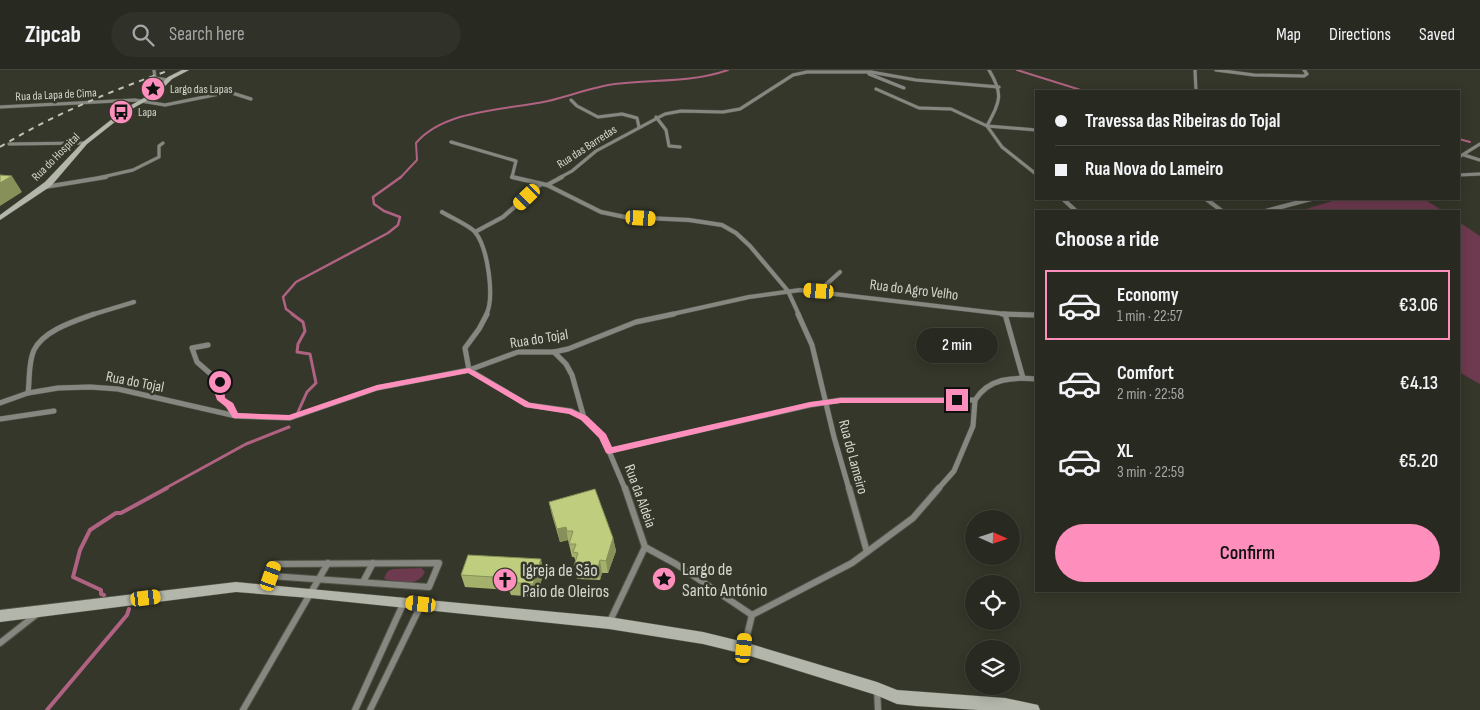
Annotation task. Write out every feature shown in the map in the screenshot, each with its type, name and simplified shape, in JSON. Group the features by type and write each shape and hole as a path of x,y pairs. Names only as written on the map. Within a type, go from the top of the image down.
{"main road":[{"path":"143,101 144,96 160,79 178,70"},
{"name":"Rua do Hospital","path":"0,218 44,187 85,143 128,111 154,95 168,80 186,70"},
{"path":"0,616 236,587 310,593 609,623 703,638 744,648 877,689 897,697 1005,705 1034,710"}],"street":[{"path":"154,70 156,78 168,80"},
{"path":"989,70 999,87 1001,98 987,126 992,138 1035,173"},
{"path":"1195,70 1196,90"},
{"path":"1216,70 1254,75 1304,76 1308,74 1304,70"},
{"name":"Rua das Barredas","path":"544,185 572,171 596,150 665,114 681,111 723,112 740,109 793,75 807,72 864,72"},
{"path":"864,72 916,80 999,87"},
{"path":"864,72 904,88"},
{"path":"876,89 919,108 951,109 987,126 1035,130"},
{"name":"Rua da Lapa de Cima","path":"0,107 143,101 148,104 165,105 229,92 251,100"},
{"name":"Rua das Barredas","path":"571,100 577,106 598,118 620,112 630,114 637,118 639,127"},
{"path":"656,118 666,130 669,146 680,147"},
{"name":"Rua do Lameiro","path":"451,142 516,161 512,177 544,185 601,212 625,217 689,220 722,225 736,233 750,246 788,291 812,346 825,403 867,552"},
{"path":"9,144 85,143"},
{"path":"44,187 111,176 133,170 159,157 159,146 163,143"},
{"path":"1460,157 1480,144"},
{"path":"1464,155 1480,160"},
{"path":"1460,175 1480,174"},
{"path":"475,232 508,216 544,185"},
{"path":"1064,200 1075,210"},
{"path":"1207,200 1221,210"},
{"path":"1270,210 1307,200"},
{"path":"442,212 475,232 488,263 490,307 465,348 469,370 528,405 571,412 584,418"},
{"path":"819,291 840,272"},
{"name":"Rua do Agro Velho","path":"788,291 819,291 1005,314 1035,315"},
{"name":"Rua do Tojal","path":"0,403 28,393 58,388 90,387 118,389 236,416 272,418 299,416 343,398 377,388 469,370 518,352 554,352 568,349 636,322 749,297 788,291"},
{"path":"28,393 34,348 42,341 73,322 111,307 134,302"},
{"path":"1005,314 1023,378"},
{"path":"208,345 192,348 197,362 220,382 219,394 221,400 230,405 236,416"},
{"path":"554,352 566,364 572,375 584,418"},
{"path":"744,648 752,615 852,563 913,518 954,472 973,426 975,400 978,392 990,383 1023,378 1035,379"},
{"path":"609,451 738,420 841,400 975,400"},
{"path":"0,420 54,411"},
{"name":"Rua da Aldeia","path":"584,418 603,436 624,486 645,548"},
{"path":"609,623 645,548 676,564 752,615"},
{"path":"364,582 373,563"},
{"path":"373,563 439,563 429,587 271,576 275,564 328,564 373,563"},
{"path":"243,710 328,564"},
{"path":"354,710 404,602"},
{"path":"370,710 421,604"},
{"path":"0,643 39,612"},
{"path":"877,689 878,710"}],"shaded area":[{"path":"1336,200 1426,200 1441,210 1302,210"},
{"path":"1460,223 1480,236 1480,384 1460,373"},
{"path":"421,568 425,572 422,577 413,582 387,580 384,578 388,571 393,569"}],"building":[{"path":"0,175 12,176 0,183"},
{"path":"595,489 613,538 606,561 600,560 598,567 574,566 578,553 573,552 576,544 569,544 573,531 567,531 566,527 557,529 549,502"},
{"path":"468,555 541,559 533,584 507,582 509,578 461,575"}],"waterway":[{"path":"401,177 417,160 416,143 428,132 443,123 460,117 548,101 606,85 686,79 728,70"},
{"path":"1017,70 1081,90"},
{"path":"1460,139 1470,142"},
{"path":"294,315 286,309 283,297 296,282 388,233 398,225 400,217 384,211 374,204 373,197 401,177"},
{"path":"292,314 303,322 305,331 298,344 297,352 310,354 316,383 307,392 298,412"},
{"path":"164,489 246,444 289,427"},
{"path":"104,595 101,594 101,590 73,577 80,550 90,530 116,513 121,513 167,488"},
{"path":"47,710 127,615 129,609"}],"railway":[{"path":"0,147 41,124 83,104 170,70"}],"place":[{"name":"Largo das Lapas","path":"153,89"},
{"name":"Lapa","path":"121,112"},
{"name":"Largo de Santo António","path":"664,579"},
{"name":"Igreja de São Paio de Oleiros","path":"505,580"}],"route":[{"path":"220,382 219,394 221,400 230,405 236,416 290,418 343,398 377,388 469,370 528,405 571,412 584,418 603,436 609,451 738,420 841,400 957,400"}]}
